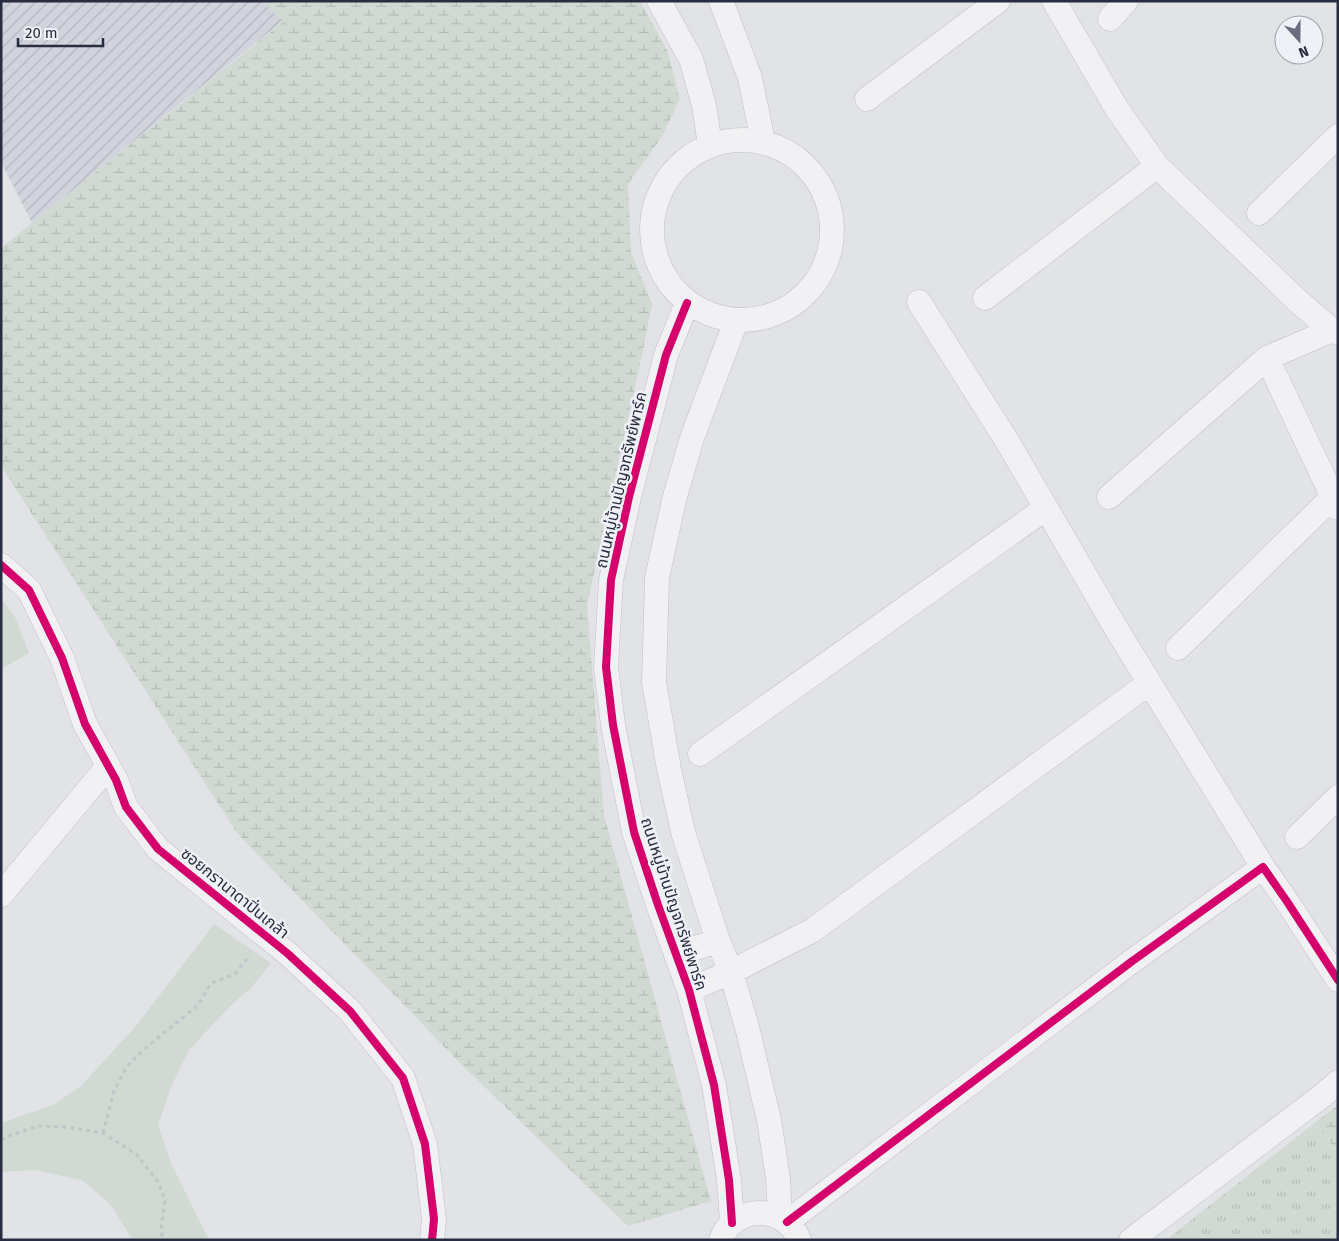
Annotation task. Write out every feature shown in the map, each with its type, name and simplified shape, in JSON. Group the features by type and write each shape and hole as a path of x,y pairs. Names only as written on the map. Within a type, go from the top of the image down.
{"street":[{"path":"659,1 691,59 704,105 710,145"},
{"path":"721,1 750,78 763,141"},
{"path":"867,99 998,1"},
{"path":"1054,1 1117,109 1157,166 1300,303 1335,332 1267,358 1109,497"},
{"path":"1110,19 1126,1"},
{"path":"1259,213 1338,136"},
{"path":"736,139 763,141 798,158 823,187 834,224 828,262 807,294 775,315 736,321 710,316 687,303 661,274 651,236 656,198 678,166 710,145 736,139"},
{"path":"985,298 1157,166"},
{"path":"919,302 1007,441 1149,682 1263,867 1338,980"},
{"name":"ถนนหมู่บ้านปัญจทรัพย์พาร์ค","path":"687,303 666,355 629,497 611,580 606,668 613,725 634,832 689,990 714,1085 728,1180 726,1231"},
{"name":"ถนนหมู่บ้านปัญจทรัพย์พาร์ค","path":"736,321 692,438 674,500 657,578 654,682 669,769 683,832 718,941 731,972 747,1027 769,1120 778,1178 789,1226"},
{"path":"1178,648 1336,499 1267,358"},
{"path":"700,754 1046,508"},
{"name":"ซอยกรานาดาปิ่นเกล้า","path":"1,565 29,590 62,658 86,724 116,780 126,807 158,849 266,935 350,1011 403,1078 425,1144 434,1219 432,1240"},
{"path":"689,990 731,972 813,930 1149,682"},
{"path":"1,895 108,766"},
{"path":"1297,837 1338,797"},
{"path":"789,1226 1131,962 1263,867"},
{"path":"676,954 718,941"},
{"path":"1131,1240 1338,1082"},
{"name":"ถนนหมู่บ้านปัญจทรัพย์พาร์ค","path":"726,1231 743,1216 755,1213 768,1213 789,1226"}],"path":[{"path":"103,1133 114,1091 127,1066 198,1005 211,984 235,974 266,935"},
{"path":"1,1140 38,1126 68,1127 103,1133 136,1154 159,1183 165,1201 161,1230 164,1240"}],"shaded area":[{"path":"1,1 262,1 283,21 32,223 1,162"}],"green space":[{"path":"262,1 640,1 668,52 680,99 661,138 628,184 631,252 652,304 587,605 604,816 711,1201 628,1226 461,1064 237,833 1,466 1,248 283,22"},
{"path":"1,599 15,617 29,653 1,669"},
{"path":"214,924 271,963 251,988 231,1005 189,1050 171,1087 158,1125 171,1163 209,1240 133,1240 110,1204 82,1180 34,1170 1,1172 1,1123 53,1105 81,1086 136,1026"},
{"path":"1338,1105 1338,1153 1316,1122"},
{"path":"1316,1122 1338,1153 1338,1240 1166,1240"}],"cycle path":[{"path":"687,303 666,355 629,497 611,580 606,667 613,725 634,832 689,990 714,1085 729,1180 732,1223"},
{"path":"1,565 29,590 62,658 85,724 116,780 126,807 158,849 287,953 350,1011 403,1078 425,1144 434,1219 432,1240"},
{"path":"787,1222 1131,962 1263,867 1338,980"}]}
